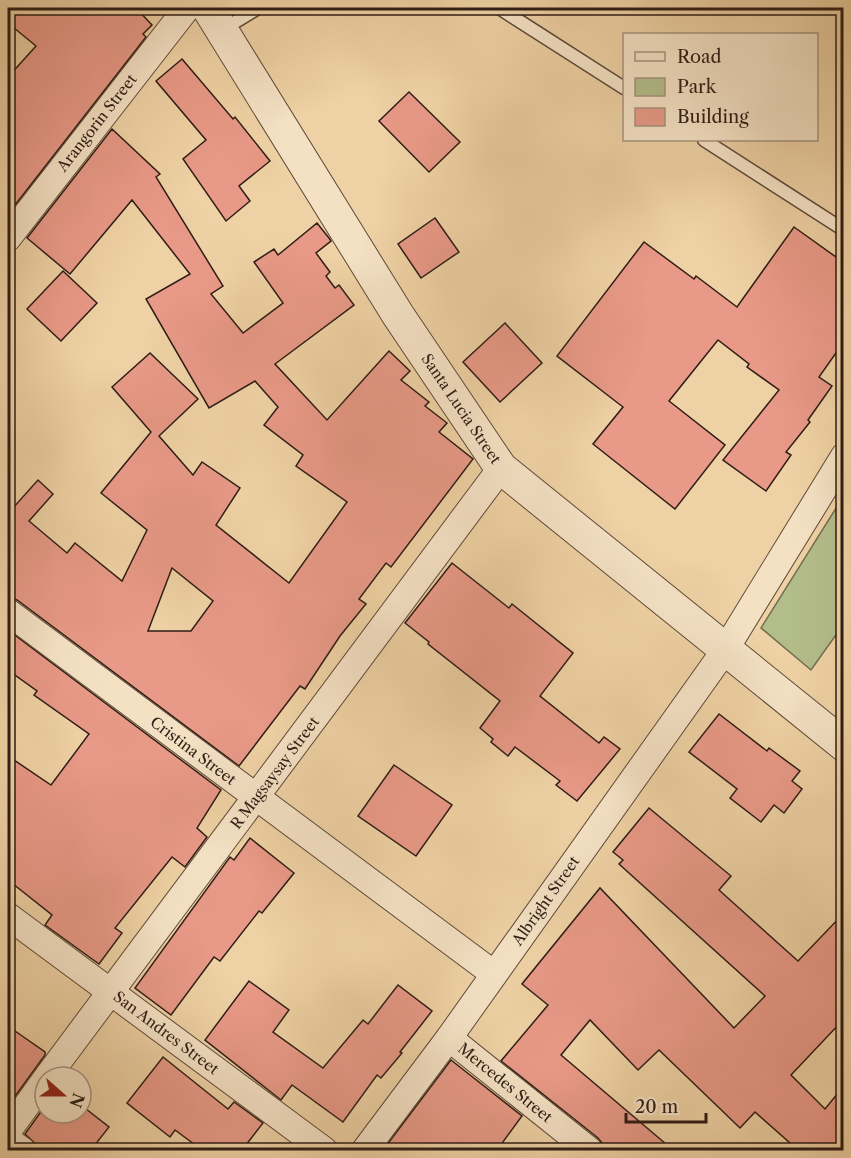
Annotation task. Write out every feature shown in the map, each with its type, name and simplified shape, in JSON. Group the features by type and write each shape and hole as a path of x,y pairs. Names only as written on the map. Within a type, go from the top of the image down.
{"street":[{"name":"Arangorin Street","path":"8,238 187,8"},
{"name":"Santa Lucia Street","path":"215,19 398,315 501,468 843,745"},
{"name":"Albright Street","path":"365,1150 449,1038 725,650 843,456"},
{"name":"R Magsaysay Street","path":"55,1065 501,468"},
{"name":"Cristina Street","path":"8,612 256,799 494,974"},
{"name":"San Andres Street","path":"8,916 324,1150"},
{"name":"Mercedes Street","path":"449,1038 589,1150"},
{"name":"R Magsaysay Street","path":"8,1131 33,1096"},
{"path":"8,1140 22,1150"}],"lane":[{"path":"215,19 258,8"},
{"path":"499,8 623,87"},
{"path":"706,141 843,230"}],"green space":[{"path":"843,497 843,625 811,670 761,628"}],"building":[{"path":"8,8 136,8 152,25 143,34 146,37 8,214 8,77 36,46 8,23"},
{"path":"182,59 233,119 235,117 270,161 239,186 250,201 226,221 183,159 206,140 156,81"},
{"path":"409,92 460,142 429,172 379,121"},
{"path":"112,129 160,174 156,177 223,286 211,294 243,333 283,303 254,262 274,249 278,255 317,223 331,241 316,253 330,272 326,276 335,288 339,285 354,305 275,364 327,420 389,351 410,371 401,380 429,402 425,406 447,423 439,432 473,459 391,567 386,563 359,599 366,604 340,636 305,689 300,686 239,766 17,600 8,597 8,503 13,508 38,480 53,494 29,521 67,553 75,543 122,581 147,530 101,493 151,432 112,387 150,353 198,399 159,436 193,475 202,462 240,488 216,525 289,583 347,502 296,466 303,455 264,425 278,407 255,381 209,408 146,299 190,274 132,200 70,274 27,238","holes":["172,568 213,601 191,631 148,631"]},
{"path":"435,218 459,252 421,278 398,244"},
{"path":"794,227 843,262 843,343 819,377 832,386 808,420 810,422 786,452 791,455 766,491 723,460 779,390 747,367 749,364 718,340 669,401 725,445 675,509 593,444 623,407 557,356 644,242 694,279 696,276 737,307"},
{"path":"63,271 97,303 61,341 27,309"},
{"path":"505,323 542,363 500,402 463,362"},
{"path":"452,563 509,608 512,604 573,653 540,696 599,743 604,737 620,749 577,801 556,785 560,781 515,747 508,756 491,742 493,739 480,728 500,701 405,623"},
{"path":"8,630 221,790 197,828 207,837 185,867 172,857 115,928 122,933 99,964 45,925 52,915 8,880 8,756 51,785 89,734 34,695 37,691 8,670"},
{"path":"719,714 767,751 769,748 800,771 792,781 802,789 784,813 774,805 761,822 730,798 737,789 689,752"},
{"path":"394,765 452,805 416,856 358,816"},
{"path":"649,808 731,876 719,890 798,961 843,914 843,1020 791,1075 825,1109 843,1087 843,1150 798,1150 755,1112 740,1128 659,1050 638,1070 590,1020 561,1055 673,1150 604,1150 598,1138 501,1061 548,1005 522,984 600,888 734,1028 765,996 619,864 623,860 613,852"},
{"path":"250,838 294,873 262,913 259,911 220,961 214,957 171,1015 135,988 230,857 234,860"},
{"path":"249,981 289,1010 273,1032 323,1068 363,1020 368,1024 398,985 432,1011 381,1078 377,1075 343,1122 292,1085 281,1100 205,1040"},
{"path":"15,1031 45,1052 45,1055 38,1065 33,1065 33,1072 8,1106 8,1042"},
{"path":"163,1057 228,1109 234,1102 263,1123 242,1150 202,1150 175,1130 170,1137 127,1103"},
{"path":"451,1060 522,1116 497,1150 383,1150"},
{"path":"93,1114 109,1127 91,1150 42,1150 25,1134 33,1123 33,1125 93,1125"}]}
